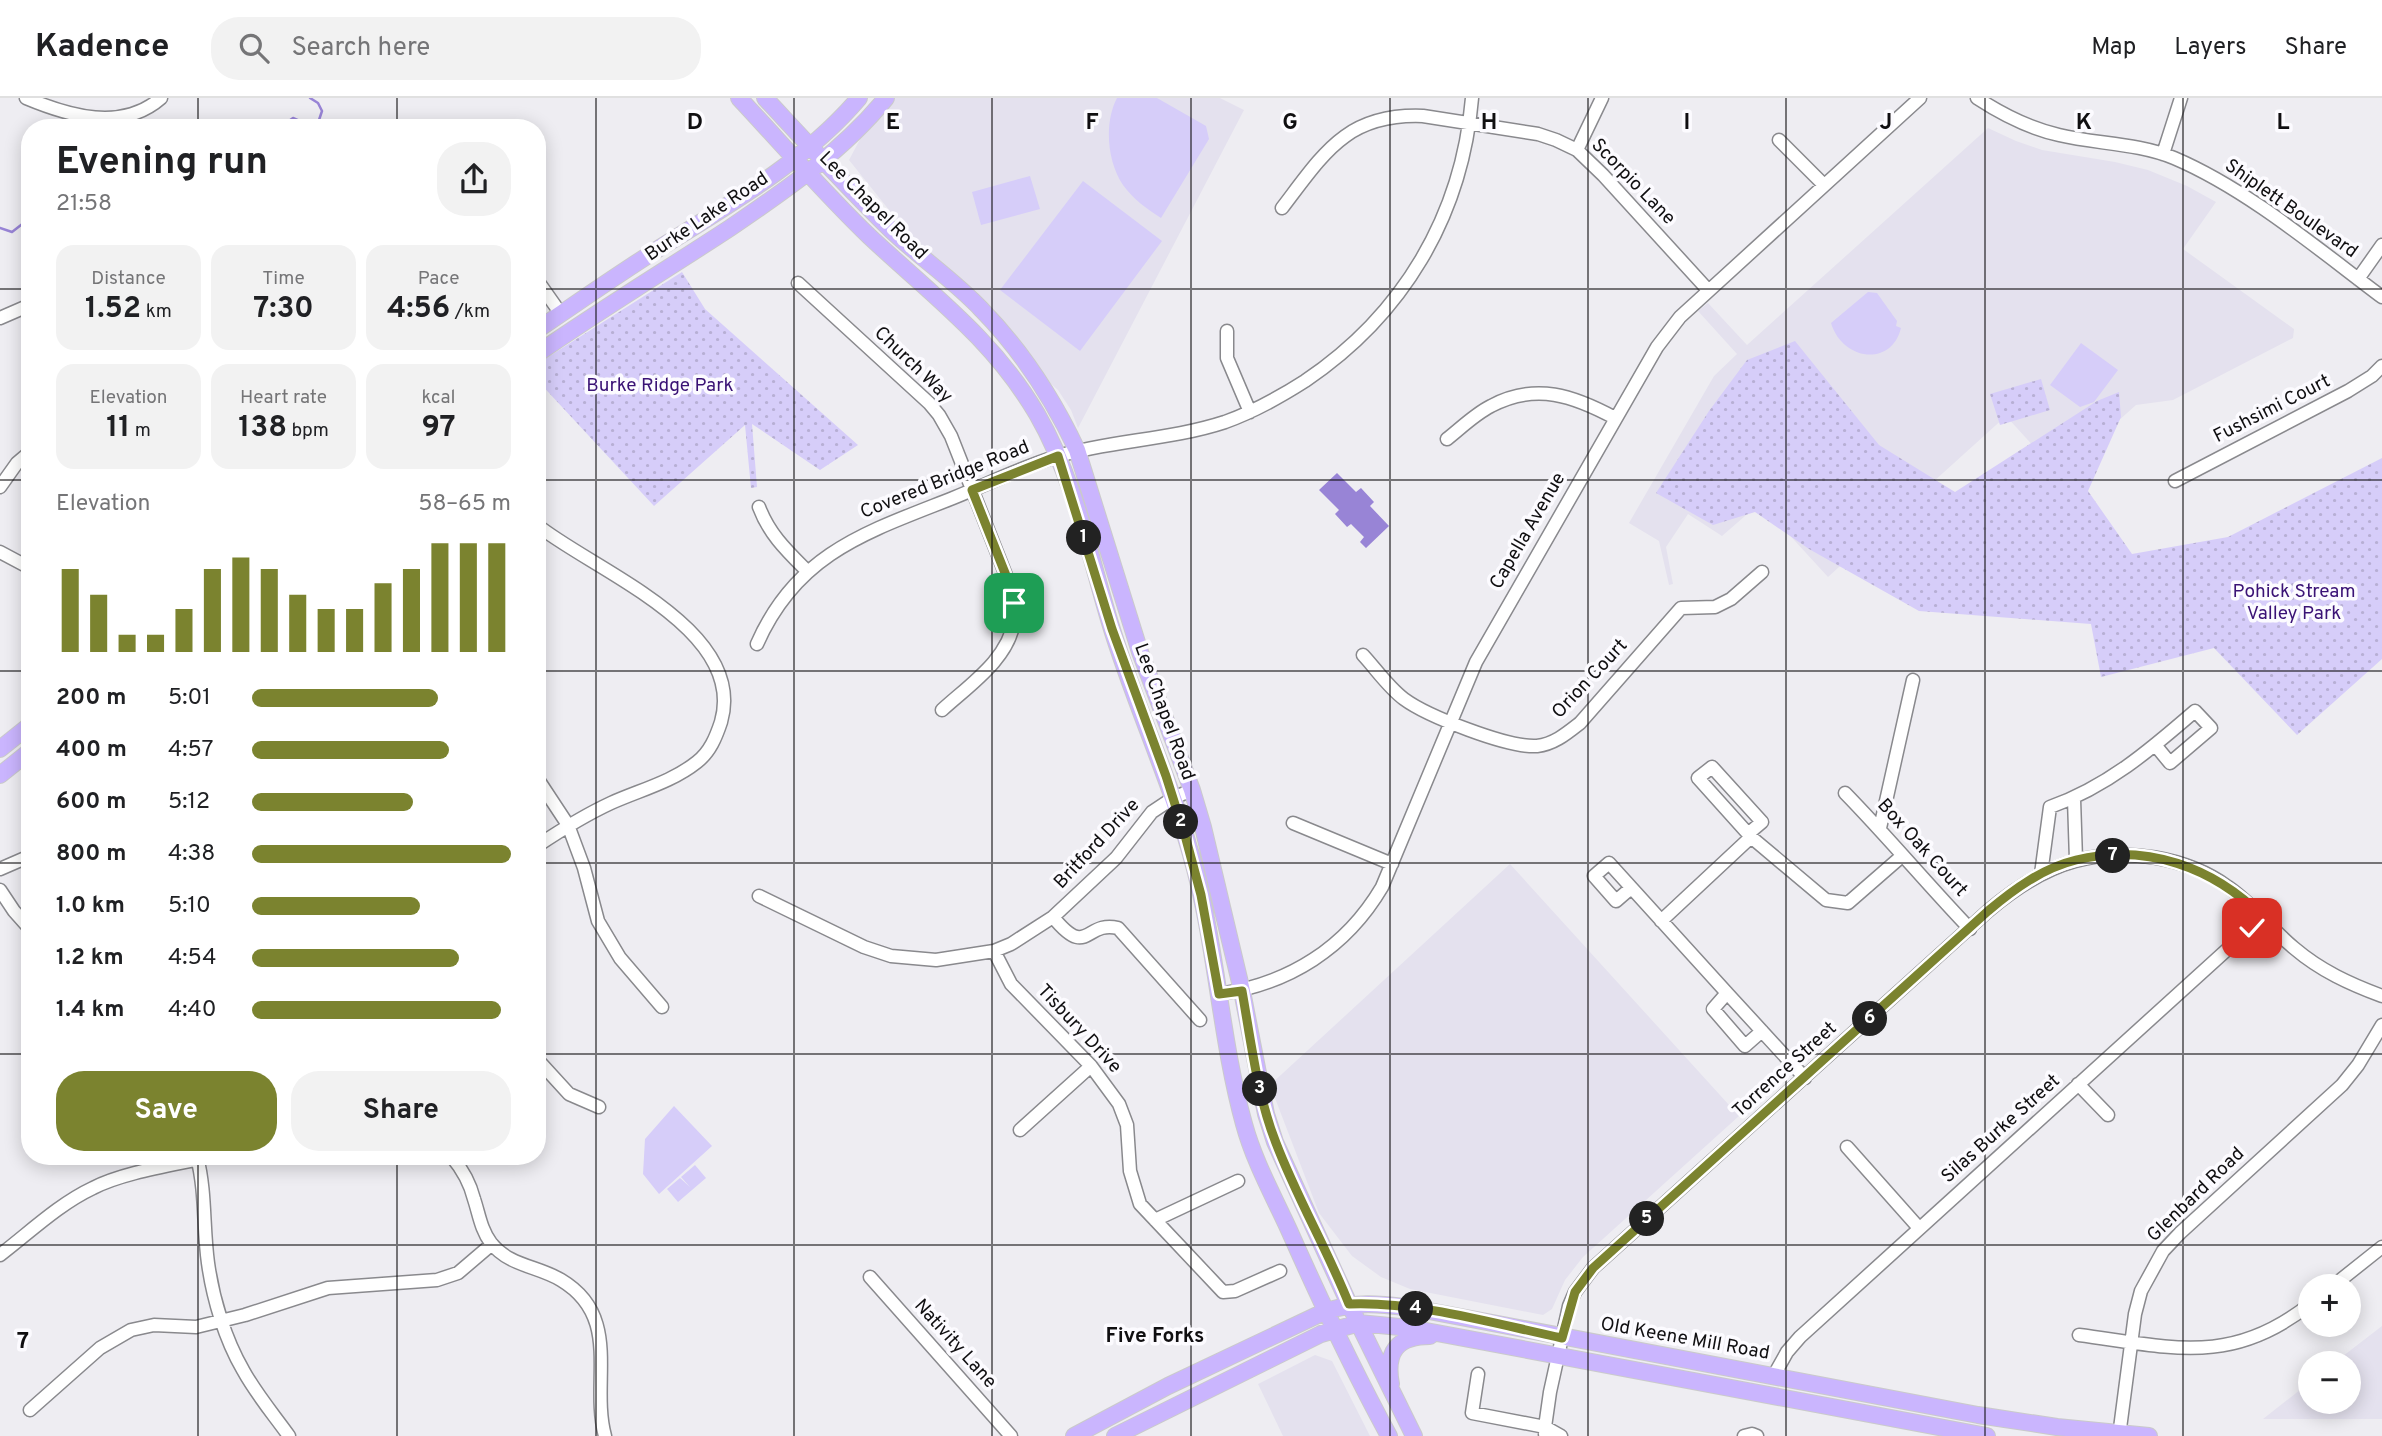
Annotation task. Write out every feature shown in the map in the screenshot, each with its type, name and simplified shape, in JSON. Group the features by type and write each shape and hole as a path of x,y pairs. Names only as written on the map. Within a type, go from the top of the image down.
{"main road":[{"name":"Lee Chapel Road","path":"738,98 866,233 958,315 991,349 1036,413 1058,456 1112,629 1173,798 1201,895 1236,1090 1248,1137 1262,1175 1333,1330 1389,1436"},
{"name":"Lee Chapel Road","path":"765,98 892,231 957,286 1001,330 1050,397 1077,450 1140,652 1192,790 1213,864 1242,991 1263,1103 1272,1132 1349,1304 1414,1436"},
{"name":"Burke Lake Road","path":"546,324 752,190 810,147 859,98"},
{"name":"Burke Lake Road","path":"546,348 758,209 808,172 866,121 886,98"},
{"path":"0,749 21,732"},
{"path":"0,775 21,758"},
{"name":"Old Keene Mill Road","path":"1074,1436 1168,1386 1326,1311 1349,1304 1373,1303 1413,1308 1978,1415 2119,1435 2149,1436"},
{"name":"Old Keene Mill Road","path":"1115,1436 1278,1355 1333,1330 1359,1323 1390,1325 1987,1436"},
{"path":"1394,1397 1390,1361 1399,1344 1418,1336 1450,1336"}],"street":[{"path":"26,98 61,112 106,117 134,115 150,108 161,98"},
{"name":"Covered Bridge Road","path":"757,644 780,601 807,571 863,533 1077,450 1192,431 1250,412 1329,365 1364,334 1397,297 1425,255 1447,210 1463,163 1472,98"},
{"path":"1577,150 1602,98"},
{"name":"Capella Avenue","path":"1219,994 1269,983 1334,946 1354,928 1382,887 1476,662 1615,418 1672,326 1823,184 1920,98"},
{"name":"Shiplett Boulevard","path":"1977,98 2000,113 2041,131 2137,147 2163,154 2193,167 2232,188 2382,297"},
{"path":"2163,154 2181,98"},
{"name":"Scorpio Lane","path":"1282,208 1320,158 1344,136 1383,118 1423,116 1538,134 1577,150 1708,290"},
{"path":"1779,140 1823,184"},
{"path":"2358,279 2382,244"},
{"name":"Church Way","path":"798,284 939,415 951,436 1009,583 1015,621 1011,636 997,659 942,710"},
{"path":"546,293 561,314"},
{"path":"0,318 21,309"},
{"path":"1227,331 1227,358 1250,412"},
{"name":"Fushsimi Court","path":"2175,481 2348,391 2372,376 2382,366"},
{"path":"1447,439 1490,406 1519,395 1548,393 1570,397 1615,418"},
{"path":"0,487 21,460"},
{"path":"759,507 765,523 776,539 807,571"},
{"path":"546,532 642,591 680,622 711,657 722,684 724,711 716,739 700,760 677,776 611,803 546,840"},
{"path":"0,552 21,563"},
{"name":"Orion Court","path":"1363,654 1404,699 1422,710 1502,742 1518,746 1539,746 1561,738 1580,723 1681,608 1715,607 1731,599 1762,572"},
{"path":"1880,828 1913,680"},
{"path":"2041,874 2050,807 2074,799 2121,772 2156,746"},
{"path":"1661,921 1750,835 1762,822 1712,767 1698,778 1750,835 1826,900 1847,903 1902,856"},
{"name":"Britford Drive","path":"759,896 864,947 891,956 936,960 994,951 1011,944 1053,917 1116,858 1152,812 1173,798 1192,790"},
{"path":"546,792 568,825 584,868 598,921 620,958 662,1007"},
{"name":"Box Oak Court","path":"1845,793 1970,929"},
{"path":"2074,799 2076,860"},
{"path":"1293,823 1392,864"},
{"name":"Torrence Street","path":"1545,1431 1562,1338 1575,1292 1593,1268 2006,896 2041,874 2076,860 2124,855 2174,862 2226,885 2292,947 2319,967 2382,996"},
{"path":"0,869 21,860"},
{"path":"1631,888 1805,1078"},
{"path":"0,890 21,919"},
{"path":"1053,917 1066,933 1073,937 1088,936 1101,927 1118,928 1200,1020"},
{"name":"Silas Burke Street","path":"1773,1377 1787,1352 1800,1337 2263,917"},
{"name":"Tisbury Drive","path":"994,951 1011,984 1091,1066 1119,1104 1127,1125 1130,1171 1140,1205 1223,1292 1235,1291 1280,1271"},
{"path":"1727,993 1713,1009 1745,1046 1762,1031"},
{"name":"Glenbard Road","path":"2119,1435 2131,1342 2141,1291 2163,1251 2342,1085 2358,1065 2382,1025"},
{"path":"1020,1130 1091,1066"},
{"path":"546,1069 569,1094 599,1107"},
{"path":"2078,1084 2108,1115"},
{"path":"1847,1147 1919,1228"},
{"path":"0,1255 66,1204 95,1186 172,1165"},
{"path":"202,1165 208,1265 222,1320 242,1369 289,1436"},
{"path":"457,1165 469,1184 479,1219 492,1244 511,1259 562,1280 588,1307 597,1325 601,1346 600,1403 605,1436"},
{"path":"1155,1220 1238,1181"},
{"path":"30,1410 100,1348 123,1334 154,1325 196,1327 245,1315 328,1288 437,1280 458,1273 492,1244"},
{"path":"2348,1274 2382,1247"},
{"name":"Nativity Lane","path":"870,1277 1011,1436"},
{"path":"2079,1335 2183,1349 2227,1346 2259,1337 2298,1313"},
{"path":"1478,1374 1472,1413 1561,1436"},
{"path":"1744,1436 1758,1436"}],"shaded area":[{"path":"882,98 1220,98 1244,110 1078,428 1071,410 1058,390 994,333 950,286 849,160"},
{"path":"1988,128 2042,150 2148,170 2187,186 2216,202 2183,249 2294,329 2293,338 2173,400 2136,405 2059,474 2006,416 1828,577 1760,503 1722,536 1688,514 1666,547 1673,584 1669,585 1659,541 1629,523 1714,376 1737,354 1698,311 1708,303 1747,345"},
{"path":"1337,473 1356,492 1361,488 1374,502 1370,506 1389,526 1366,548 1360,542 1364,537 1351,524 1347,527 1335,514 1339,510 1319,490"},
{"path":"1510,864 1739,1116 1583,1257 1565,1280 1552,1309 1543,1315 1410,1289 1381,1277 1352,1256 1319,1213 1270,1085"},
{"path":"2382,1326 2382,1419 2263,1419 2298,1391 2298,1414 2361,1414 2361,1351 2350,1351"},
{"path":"1315,1355 1332,1361 1370,1436 1283,1436 1258,1384"}],"green space":[{"path":"1117,98 1157,98 1206,126 1209,139 1161,218 1127,190 1113,165 1109,130"},
{"path":"1030,176 1040,209 981,225 972,192"},
{"path":"1083,181 1162,241 1080,351 1000,290"},
{"name":"Burke Ridge Park","path":"682,272 705,309 858,445 820,470 752,424 757,487 751,488 745,425 654,506 546,390 546,358"},
{"path":"1868,292 1877,293 1897,321 1896,326 1901,328 1896,341 1877,354 1855,351 1845,345 1831,323"},
{"name":"Pohick Stream Valley Park","path":"1795,341 1879,445 1955,492 2097,401 2119,392 2121,417 2088,491 2132,554 2228,537 2382,458 2382,659 2297,735 2214,648 2101,677 2091,624 1919,611 1809,549 1755,512 1713,525 1656,493 1709,411 1747,360"},
{"path":"2081,343 2118,370 2094,402 2080,407 2050,385"},
{"path":"2041,379 2050,410 2000,425 1990,394"},
{"path":"674,1106 712,1146 659,1194 643,1174 645,1139"},
{"path":"695,1165 706,1178 678,1202 667,1189 680,1178 690,1187 681,1177"}],"waterway":[{"path":"310,98 318,103 322,111 319,119"},
{"path":"292,119 295,119"},
{"path":"0,228 12,232 21,225"}],"district":[{"name":"Five Forks","path":"1155,1336"}],"route":[{"path":"1014,603 1009,583 972,490 1058,456 1112,629 1186,839 1201,895 1219,994 1242,991 1266,1114 1275,1142 1349,1304 1373,1303 1413,1308 1562,1338 1575,1292 1593,1268 1988,911 2041,874 2076,860 2109,856 2142,856 2174,862 2226,885 2246,901 2263,917 2252,928"}]}
